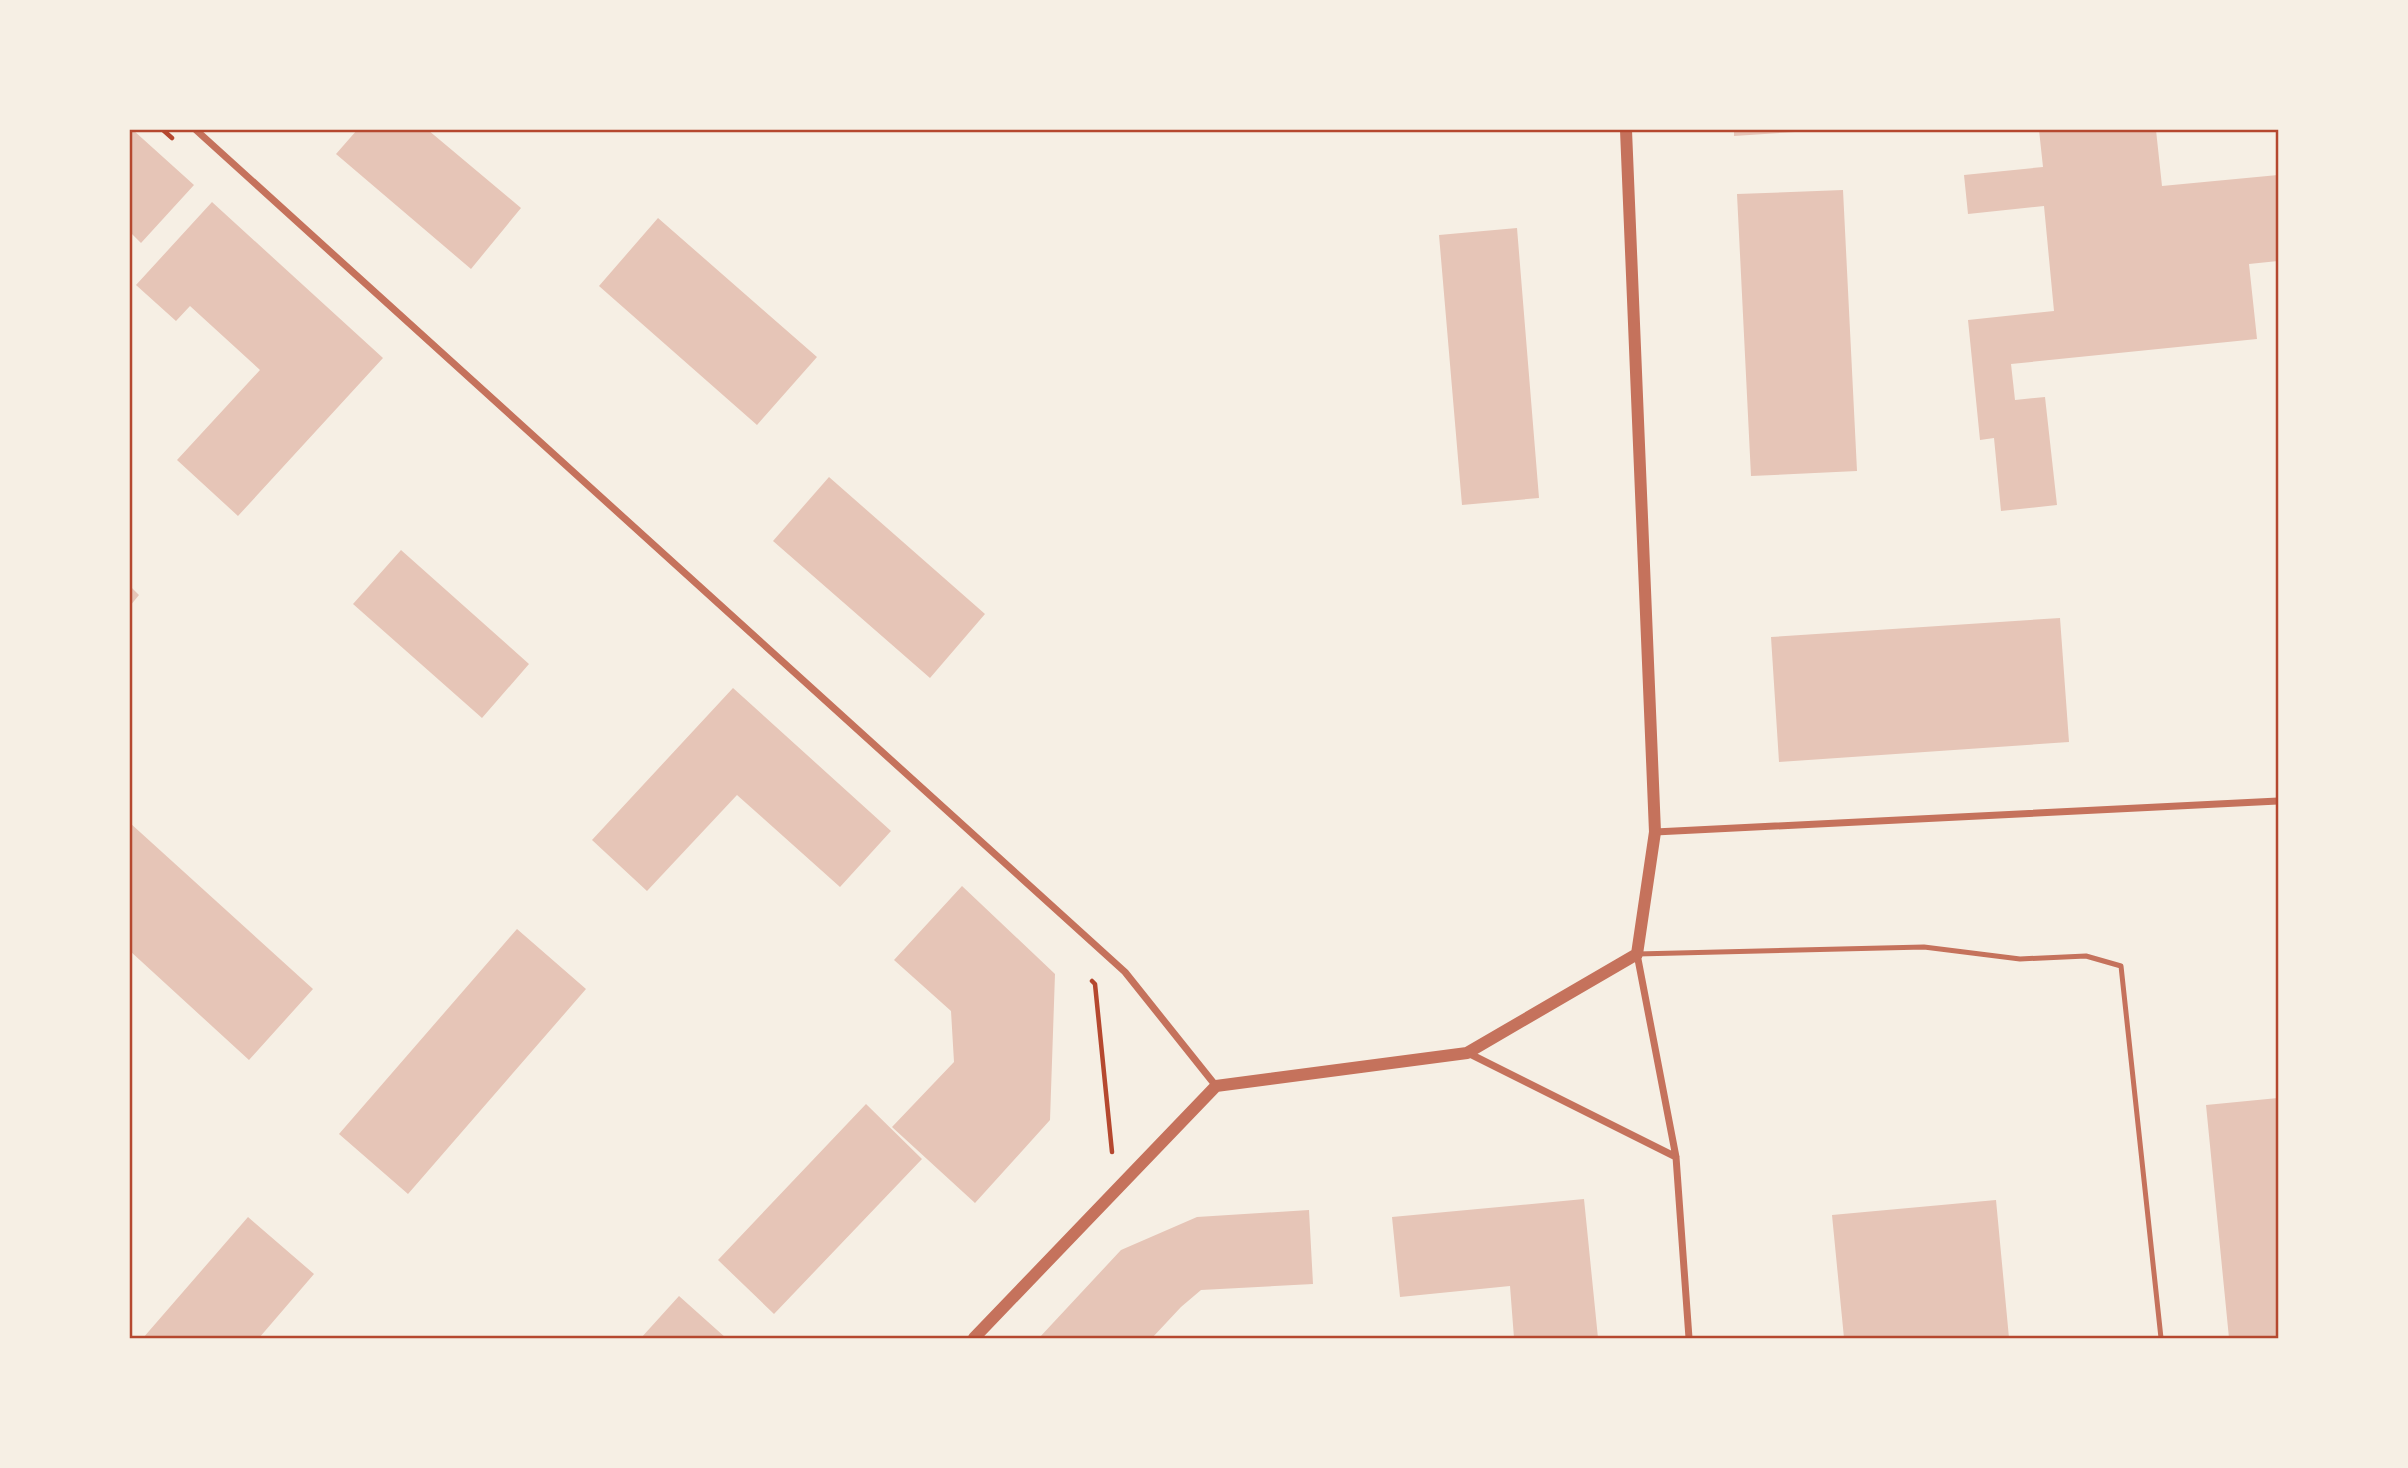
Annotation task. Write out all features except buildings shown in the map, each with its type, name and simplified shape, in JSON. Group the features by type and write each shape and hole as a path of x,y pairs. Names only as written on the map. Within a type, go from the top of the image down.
{"street":[{"path":"196,130 1125,972 1216,1086"},
{"path":"1626,130 1655,832 1637,954 1676,1157 1689,1339"},
{"path":"1655,832 2278,801"},
{"path":"974,1339 1216,1086 1467,1053 1637,954"},
{"path":"1467,1053 1676,1157"}],"lane":[{"path":"1637,954 1924,947 2020,960 2085,956 2121,966 2161,1339"}],"path":[{"path":"163,130 173,139"},
{"path":"1085,974 1095,984 1112,1162"}]}
